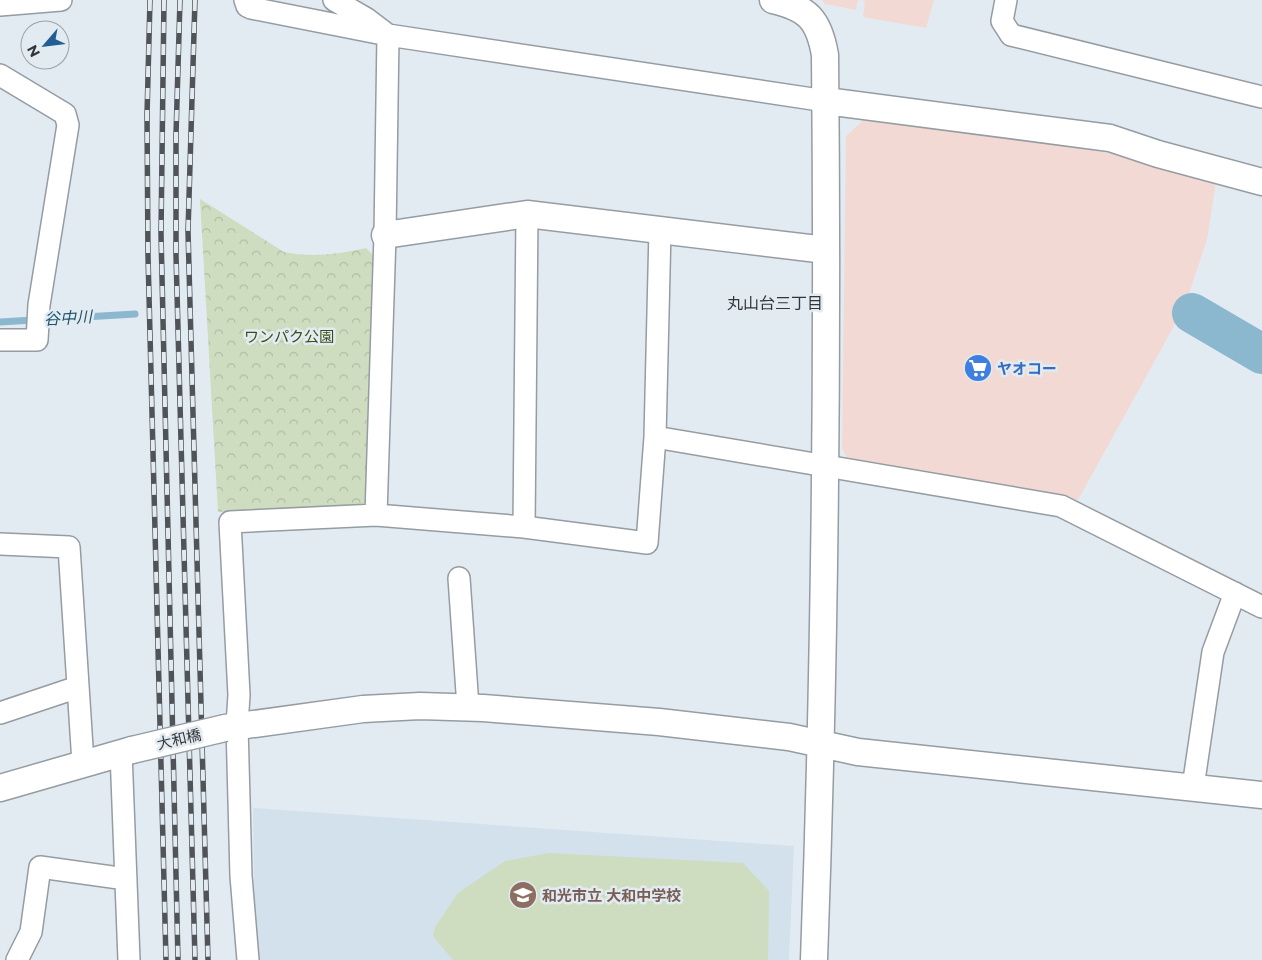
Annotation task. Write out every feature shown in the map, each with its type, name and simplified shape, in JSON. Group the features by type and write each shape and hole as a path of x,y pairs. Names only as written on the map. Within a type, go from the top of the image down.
{"street":[{"path":"0,5 61,0"},
{"path":"245,0 246,6 251,8 388,35 826,101 1110,138 1158,154 1262,182"},
{"path":"334,0 367,19 388,35"},
{"path":"773,0 791,4 815,22 822,37 825,55 826,250 822,745 814,960"},
{"path":"1006,0 1002,22 1011,35 1262,97"},
{"path":"376,515 385,235 388,35"},
{"path":"0,75 65,114 68,125 39,305 37,340 0,340"},
{"path":"385,235 527,214 826,250"},
{"path":"524,527 527,214"},
{"path":"248,960 231,727 238,695 230,522 376,515 524,527 648,542 655,437 660,230"},
{"path":"655,437 1061,506 1262,606"},
{"path":"0,544 69,547 83,763"},
{"path":"459,578 468,707"},
{"path":"1193,787 1213,652 1235,593"},
{"path":"0,714 78,687"},
{"name":"大和橋","path":"0,788 127,751 231,727 363,709 468,707 659,722 790,737 858,752 1262,795"},
{"path":"127,751 126,879 129,960"},
{"path":"17,960 31,932 40,867 126,879"}],"shaded area":[{"path":"822,0 858,0 856,10 825,4"},
{"path":"860,0 934,0 926,28 863,17 865,1"},
{"path":"866,118 1061,144 1123,156 1216,182 1207,240 1185,306 1078,500 847,458 842,448 846,136"},
{"name":"和光市立 大和中学校","path":"253,808 794,846 789,960 255,960"}],"green space":[{"name":"ワンパク公園","path":"200,199 284,252 304,255 325,255 366,248 373,255 367,501 360,506 218,512"},
{"path":"549,853 743,863 769,891 768,960 453,960 433,936 435,927 458,893 505,861"}],"waterway":[{"name":"谷中川","path":"1192,313 1262,354"},
{"name":"谷中川","path":"0,322 135,314"}],"railway":[{"path":"150,0 147,115 148,256 166,960"},
{"path":"164,0 161,234 178,960"},
{"path":"180,0 176,135 176,255 195,960"},
{"path":"195,0 188,231 208,960"}],"place":[{"name":"ヤオコー","path":"978,368"},
{"name":"和光市立 大和中学校","path":"523,895"}],"district":[{"name":"丸山台三丁目","path":"775,303"}]}
